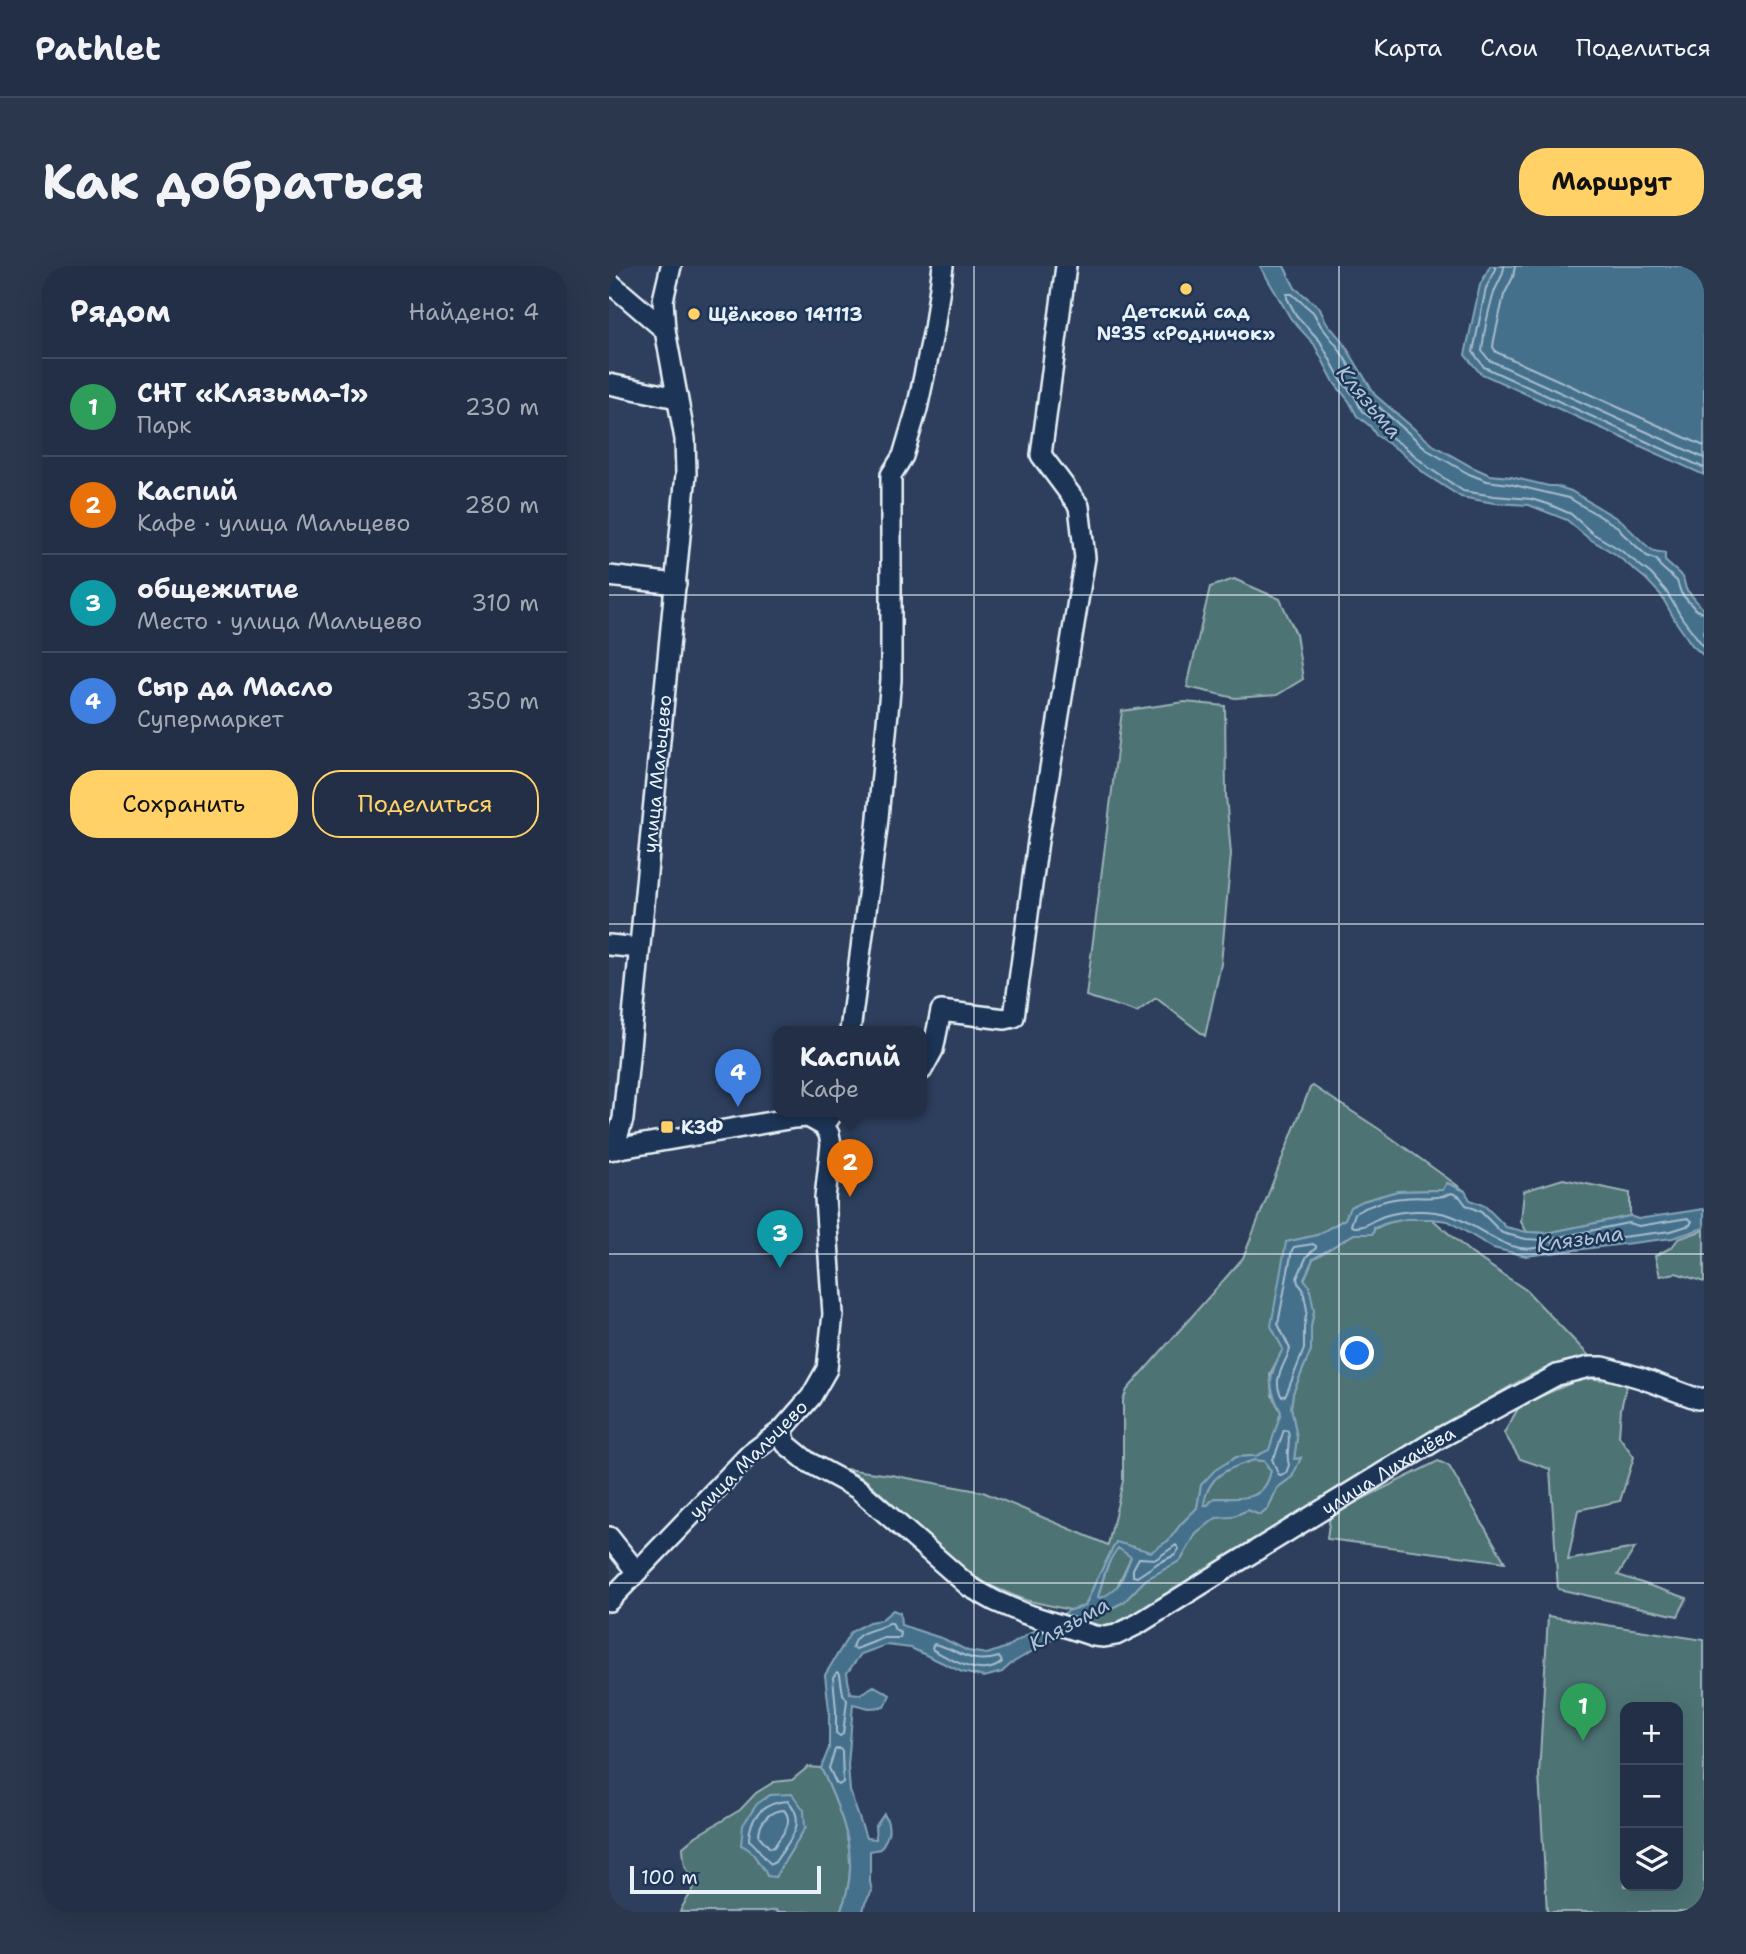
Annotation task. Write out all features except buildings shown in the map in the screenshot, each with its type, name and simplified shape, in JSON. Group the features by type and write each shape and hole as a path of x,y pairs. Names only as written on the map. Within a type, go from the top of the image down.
{"street":[{"name":"улица Мальцево","path":"613,1150 623,1119 686,474 685,439 665,330 663,300 671,266"},
{"path":"851,1026 877,828 891,680 891,475 903,456 917,409 934,329 943,266"},
{"path":"927,1061 933,1050 941,1011 1005,1019 1014,1017 1038,841 1085,558 1079,506 1041,455 1066,266"},
{"path":"609,282 665,330"},
{"path":"609,384 677,398"},
{"path":"609,576 676,584"},
{"path":"609,945 639,948"},
{"name":"улица Мальцево","path":"609,1601 750,1454 782,1430 811,1397 827,1369 833,1314 825,1198 831,1144 829,1119 794,1118 613,1150"},
{"name":"улица Лихачёва","path":"782,1430 786,1444 808,1462 857,1489 970,1587 1023,1613 1094,1636 1111,1637 1138,1624 1438,1439 1557,1374 1589,1367 1603,1367 1641,1378 1702,1402"},
{"path":"609,1537 636,1571"}],"green space":[{"path":"1234,579 1280,599 1296,634 1303,679 1277,695 1235,698 1187,687 1210,587"},
{"path":"1185,702 1225,706 1226,796 1231,854 1221,964 1205,1036 1156,998 1137,1012 1086,996 1122,711"},
{"path":"1313,1086 1379,1129 1465,1191 1447,1183 1443,1190 1398,1191 1363,1201 1345,1219 1317,1235 1286,1242 1283,1349 1270,1374 1272,1395 1281,1412 1270,1451 1257,1456 1236,1457 1201,1485 1197,1508 1169,1540 1151,1553 1116,1543 1085,1606 1070,1610 1025,1600 974,1579 865,1479 845,1469 983,1492 1108,1545 1123,1481 1123,1400 1127,1390 1243,1258"},
{"path":"1563,1179 1630,1193 1630,1216 1547,1233 1527,1232 1521,1222 1524,1191"},
{"path":"1406,1219 1432,1219 1471,1253 1526,1290 1590,1357 1555,1365 1506,1388 1126,1623 1102,1626 1085,1621 1124,1602 1145,1580 1181,1560 1196,1534 1216,1517 1231,1517 1248,1510 1260,1515 1268,1509 1277,1488 1292,1477 1300,1458 1294,1460 1297,1438 1291,1407 1293,1393 1311,1350 1314,1310 1304,1280 1313,1259 1354,1234 1373,1234 1374,1229 1387,1223"},
{"path":"1704,1230 1704,1282 1676,1273 1660,1276 1655,1256 1672,1247 1678,1239"},
{"path":"1583,1378 1627,1382 1619,1436 1634,1457 1620,1501 1578,1510 1568,1560 1635,1548 1618,1575 1687,1598 1678,1616 1558,1589 1550,1469 1520,1459 1504,1433 1520,1405"},
{"path":"1254,1460 1264,1461 1271,1471 1263,1489 1257,1494 1242,1498 1214,1498 1208,1505 1203,1505 1215,1479 1235,1466"},
{"path":"1438,1461 1449,1466 1505,1562 1327,1539 1330,1515"},
{"path":"1118,1547 1131,1557 1115,1591 1101,1599 1098,1597 1104,1577"},
{"path":"1548,1616 1704,1640 1704,1912 1547,1912 1539,1775"},
{"path":"808,1767 821,1768 843,1821 850,1857 850,1875 840,1912 680,1912 697,1878 687,1869 683,1847 696,1836 740,1810 756,1793 774,1782 792,1780","holes":["805,1828 775,1877 758,1862 749,1848"]}],"water":[{"name":"Клязьма","path":"1260,266 1284,266 1295,288 1319,307 1326,322 1343,342 1375,395 1433,445 1490,475 1511,477 1571,491 1623,522 1652,550 1665,553 1665,561 1683,577 1686,589 1704,610 1704,656 1692,645 1661,595 1646,579 1567,520 1529,505 1494,503 1461,497 1425,474 1401,452 1376,435 1370,426 1357,416 1335,384 1314,344 1291,319"},
{"path":"1490,266 1704,266 1704,475 1480,373 1465,355 1480,285"},
{"name":"Клязьма","path":"1447,1183 1465,1191 1470,1200 1485,1206 1506,1227 1527,1232 1547,1233 1630,1216 1638,1219 1704,1209 1704,1228 1673,1238 1526,1256 1493,1248 1448,1221 1406,1219 1374,1228 1373,1234 1354,1234 1313,1259 1304,1279 1309,1285 1314,1310 1311,1350 1293,1393 1291,1407 1297,1438 1294,1459 1301,1458 1292,1477 1277,1488 1268,1509 1260,1515 1248,1510 1231,1517 1216,1518 1196,1534 1181,1560 1145,1580 1124,1602 1085,1621 1012,1663 1002,1672 984,1677 962,1672 911,1648 886,1645 861,1654 847,1673 850,1693 860,1694 874,1686 890,1695 884,1707 869,1708 853,1704 848,1766 850,1791 866,1838 876,1839 875,1827 884,1814 889,1828 880,1849 870,1851 872,1891 863,1912 840,1912 847,1893 850,1857 843,1821 821,1768 829,1748 825,1675 851,1632 869,1622 881,1620 893,1610 900,1613 901,1625 944,1639 968,1651 987,1654 1007,1647 1070,1610 1085,1606 1116,1542 1151,1552 1169,1540 1197,1508 1201,1485 1215,1470 1236,1457 1256,1456 1269,1450 1281,1412 1273,1394 1271,1380 1283,1349 1271,1326 1286,1242 1317,1235 1345,1219 1350,1207 1363,1201 1398,1191 1443,1190","holes":["1254,1460 1264,1461 1271,1471 1263,1489 1257,1494 1242,1498 1214,1498 1208,1505 1204,1505 1210,1486 1221,1474","1118,1548 1131,1557 1121,1582 1101,1598 1098,1597 1108,1565"]},
{"path":"792,1794 804,1810 805,1828 775,1877 767,1876 751,1852 741,1845 743,1825 757,1804 770,1795"}],"place":[{"name":"Детский сад №35 «Родничок»","path":"1186,289"},
{"name":"Щёлково 141113","path":"694,314"},
{"name":"Сыр да Масло","path":"738,1107"},
{"name":"КЗФ","path":"667,1127"},
{"name":"Каспий","path":"850,1197"},
{"name":"общежитие","path":"780,1268"},
{"name":"СНТ «Клязьма-1»","path":"1583,1741"}]}
